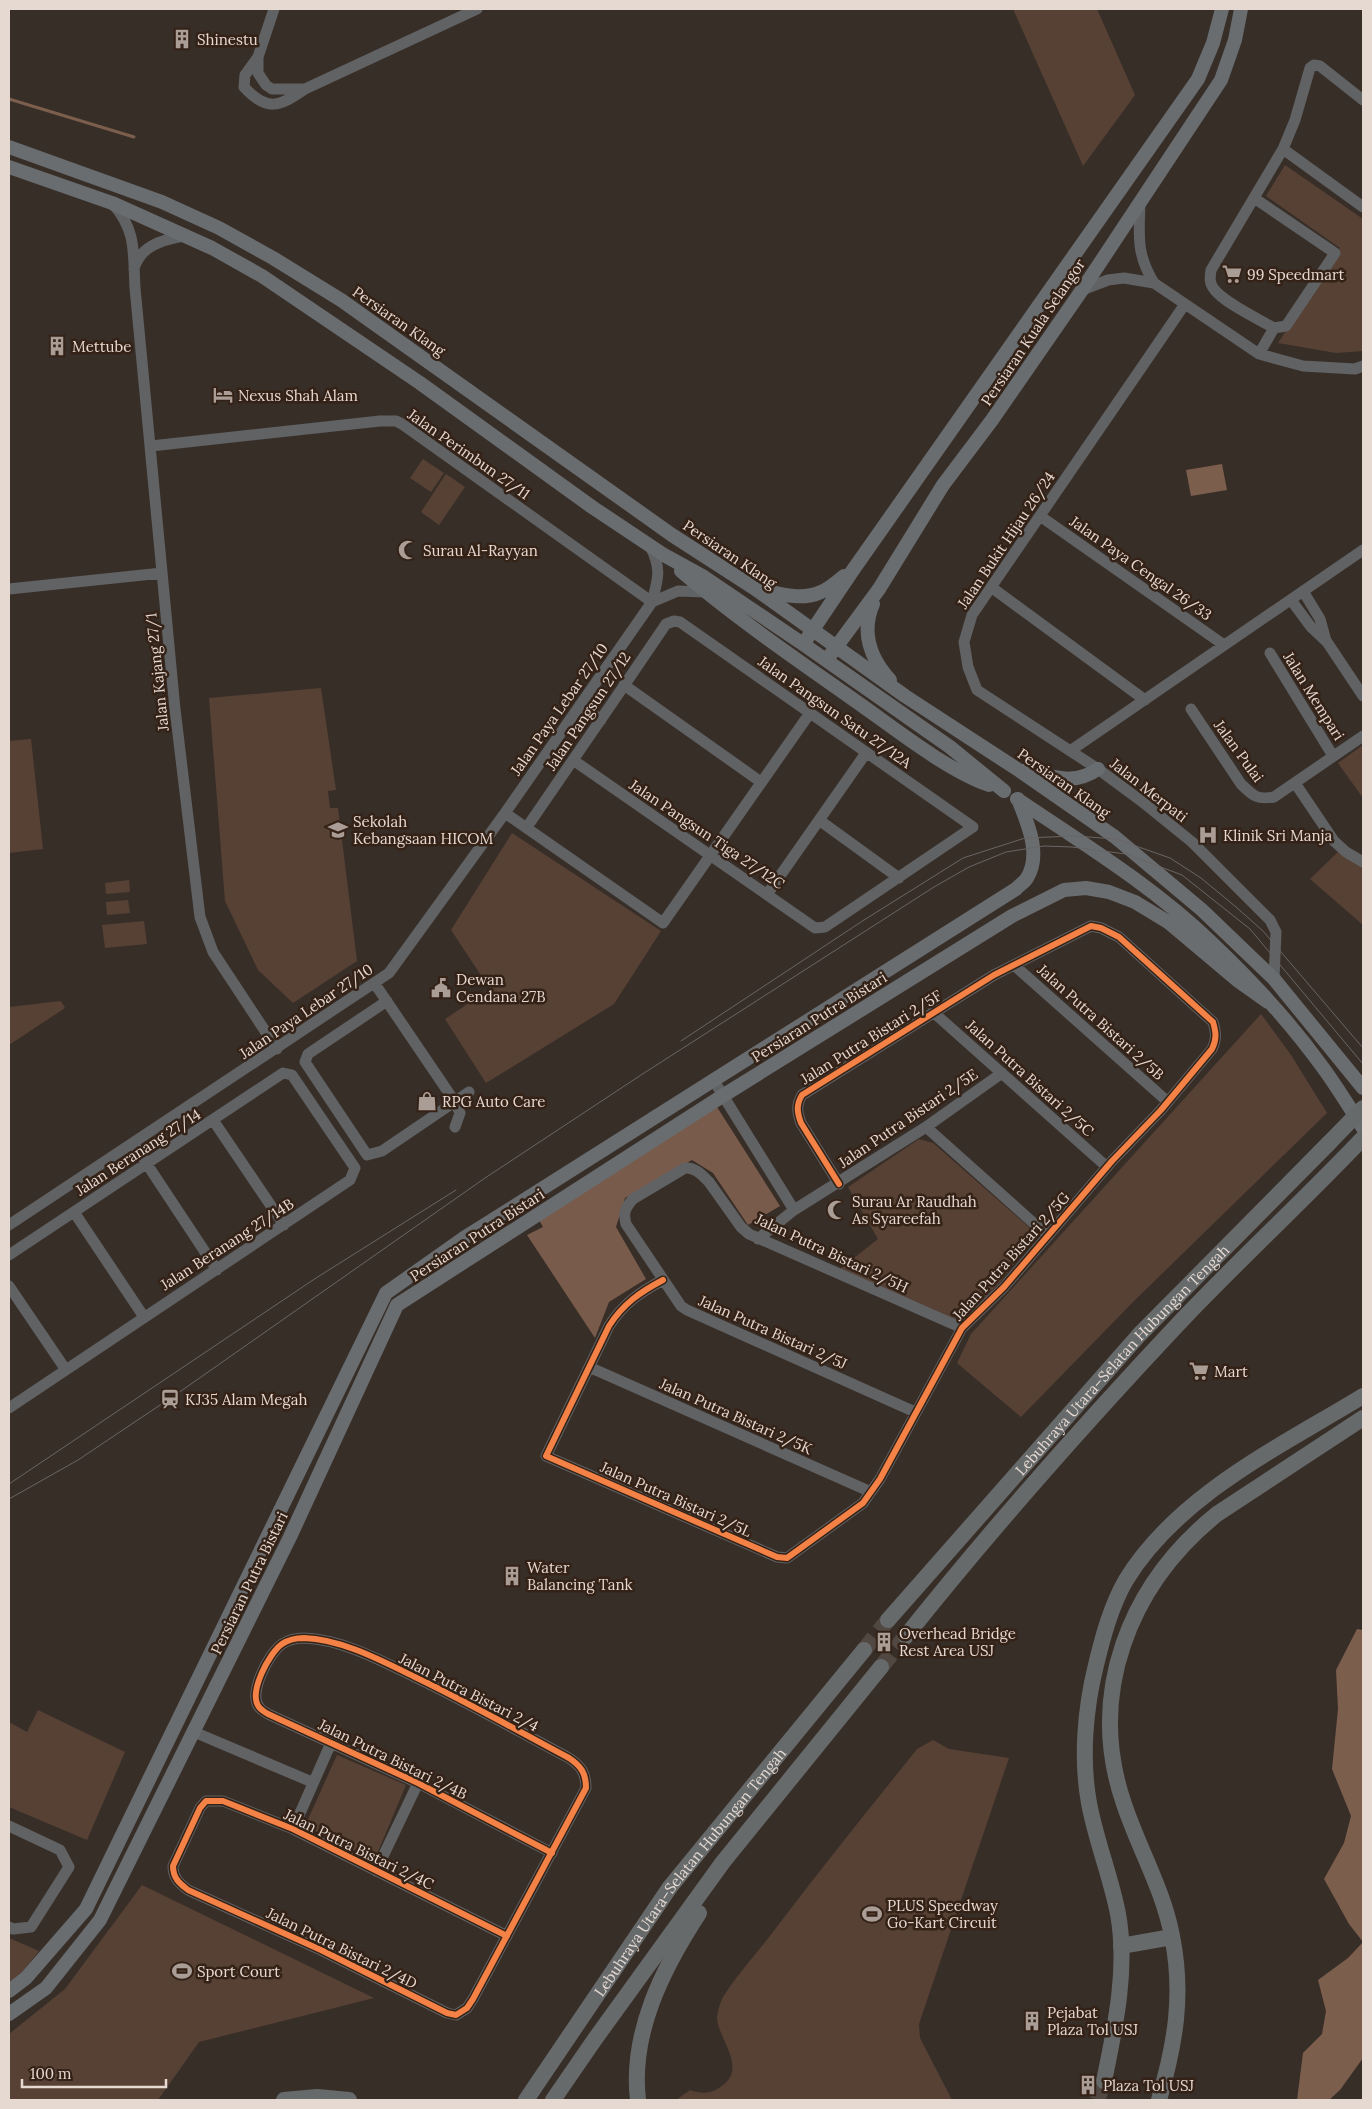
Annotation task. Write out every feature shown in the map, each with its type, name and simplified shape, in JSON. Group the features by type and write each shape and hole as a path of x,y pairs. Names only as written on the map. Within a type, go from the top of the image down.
{"highway":[{"name":"Lebuhraya Utara–Selatan Hubungan Tengah","path":"888,1620 1139,1335 1363,1108"},
{"name":"Lebuhraya Utara–Selatan Hubungan Tengah","path":"906,1636 948,1584 1085,1426 1184,1319 1363,1138"},
{"path":"1104,2081 1116,2008 1122,1946 1112,1888 1089,1801 1086,1771 1086,1733 1092,1682 1105,1630 1126,1581 1151,1548 1175,1521 1196,1502 1244,1469 1363,1396"},
{"path":"1159,2100 1175,2036 1178,2003 1177,1970 1172,1937 1161,1896 1124,1804 1112,1752 1110,1703 1120,1652 1132,1620 1156,1578 1197,1531 1232,1504 1363,1418"},
{"name":"Lebuhraya Utara–Selatan Hubungan Tengah","path":"526,2100 670,1887 864,1650"},
{"name":"Lebuhraya Utara–Selatan Hubungan Tengah","path":"554,2100 601,2030 723,1862 881,1666"},
{"path":"638,2100 636,2086 638,2057 645,2023 666,1969 683,1936 712,1892 723,1862"},
{"path":"1122,1946 1172,1937"},
{"path":"284,2100 317,2097 350,2100"}],"main road":[{"name":"Persiaran Kuala Selangor","path":"803,644 1198,79 1212,43 1222,9"},
{"name":"Persiaran Kuala Selangor","path":"826,660 878,589 942,484 992,420 1082,290 1221,80 1235,40 1241,9"},
{"name":"Persiaran Klang","path":"9,147 162,202 219,228 274,258 341,300 639,512 754,588 905,696 1020,771 1114,837 1202,910 1274,980 1363,1088"},
{"path":"9,167 112,203 212,248 262,276 318,312 650,546 704,577 803,644 950,747 1004,791"},
{"path":"664,555 705,592 738,617 912,741 978,780 1018,799 1135,880 1176,912 1230,960 1268,1002 1320,1064 1363,1128"},
{"path":"754,588 788,596 807,596 823,592 853,570"},
{"path":"878,589 867,618 868,638 873,655 883,672 905,696"},
{"path":"1020,771 1068,780 1084,777 1098,769"},
{"name":"Persiaran Putra Bistari","path":"9,1990 26,1978 86,1909 386,1293 464,1238 1016,889 1027,878 1034,853 1032,840 1018,799"},
{"name":"Persiaran Putra Bistari","path":"9,2014 46,1988 100,1920 290,1537 397,1305 724,1095 1012,916 1064,890 1086,888 1108,892 1135,902 1168,922 1237,980 1268,1002"}],"street":[{"path":"274,9 258,57 245,75 244,87 257,102 276,104 478,9"},
{"path":"258,57 258,73 266,85 272,89 305,89"},
{"path":"1254,198 1335,253 1286,326 1274,328 1221,296 1213,288 1210,280 1211,270 1254,198 1283,150 1295,120 1307,75 1314,65 1320,66 1363,100"},
{"path":"1283,150 1363,206"},
{"path":"1140,202 1140,250 1145,268 1154,283"},
{"name":"Jalan Kajang 27/1","path":"112,203 124,217 130,228 176,719 200,917 220,964 277,1049"},
{"path":"134,270 137,260 155,244 183,236"},
{"path":"1082,290 1108,280 1124,278 1154,283 1260,354 1303,366 1355,369 1363,366"},
{"name":"Jalan Bukit Hijau 26/24","path":"1070,751 977,690 968,667 964,642 972,615 1185,304"},
{"path":"1260,354 1274,328"},
{"name":"Jalan Perimbun 27/11","path":"151,446 380,421 396,421 652,602"},
{"name":"Jalan Paya Cengal 26/33","path":"1040,516 1224,645"},
{"name":"Jalan Paya Lebar 27/10","path":"9,1225 389,973 407,952 506,813 652,602 659,575 656,558 650,546"},
{"path":"1070,751 1363,550"},
{"path":"9,589 162,573"},
{"path":"991,587 1145,700"},
{"path":"652,602 678,591 705,592"},
{"path":"1303,592 1320,620 1327,642"},
{"path":"1291,600 1311,626 1327,642 1363,696"},
{"name":"Jalan Pangsun 27/12","path":"527,828 666,624 674,621 680,622"},
{"name":"Jalan Pangsun Satu 27/12A","path":"680,622 973,827 899,878"},
{"name":"Jalan Mempari","path":"1270,653 1334,756"},
{"path":"624,685 762,782"},
{"path":"580,705 601,720"},
{"name":"Jalan Pulai","path":"1191,709 1241,784 1252,795 1262,799 1274,798 1363,736"},
{"path":"506,813 663,923 810,713"},
{"name":"Jalan Merpati","path":"1070,751 1098,769 1192,842 1270,920 1276,932 1274,980"},
{"path":"768,893 866,753"},
{"name":"Jalan Pangsun Tiga 27/12C","path":"573,760 816,928 824,927 899,878"},
{"path":"1295,783 1334,841 1346,852 1363,862"},
{"path":"819,820 899,878"},
{"name":"Jalan Putra Bistari 2/5F","path":"839,1184 801,1123 797,1113 798,1103 802,1095 933,1012 1014,965 1091,926 1101,928 1119,937 1213,1022 1216,1042 1168,1102"},
{"name":"Jalan Putra Bistari 2/5B","path":"1014,965 1168,1102"},
{"path":"375,984 455,1102 460,1113 455,1127"},
{"path":"387,1001 308,1054 305,1062 367,1155 382,1152 469,1092"},
{"name":"Jalan Putra Bistari 2/5C","path":"933,1012 1107,1167"},
{"name":"Jalan Putra Bistari 2/5E","path":"758,1239 794,1210 839,1184 926,1127 1002,1073"},
{"name":"Jalan Beranang 27/14","path":"9,1255 283,1074"},
{"name":"Jalan Beranang 27/14B","path":"9,1408 350,1180 355,1168 292,1075 283,1074"},
{"path":"714,1081 794,1210"},
{"name":"Jalan Putra Bistari 2/5G","path":"796,1553 863,1503 880,1479 962,1328 1004,1287 1107,1167 1168,1102"},
{"path":"213,1120 284,1225"},
{"path":"926,1127 1048,1236"},
{"path":"133,1143 217,1270"},
{"name":"Jalan Putra Bistari 2/5H","path":"684,1168 690,1167 703,1176 741,1227 758,1239 962,1328"},
{"name":"Jalan Putra Bistari 2/5J","path":"684,1168 632,1199 623,1214 626,1224 681,1306 915,1412"},
{"path":"74,1212 144,1317"},
{"path":"589,1368 619,1311 643,1290 663,1280"},
{"path":"9,1286 66,1370"},
{"name":"Jalan Putra Bistari 2/5L","path":"589,1368 546,1456 777,1557 787,1558 796,1553"},
{"name":"Jalan Putra Bistari 2/5K","path":"589,1368 871,1492"},
{"name":"Jalan Putra Bistari 2/4","path":"263,1670 281,1645 292,1639 304,1638 345,1646 382,1661 452,1696 576,1762 585,1774 586,1788 507,1936"},
{"name":"Jalan Putra Bistari 2/4B","path":"263,1670 256,1687 258,1706 268,1714 418,1783 552,1853"},
{"path":"194,1732 312,1782"},
{"path":"293,1829 312,1782 331,1743"},
{"path":"376,1871 418,1783"},
{"name":"Jalan Putra Bistari 2/4C","path":"186,1836 200,1808 206,1802 214,1800 223,1801 293,1829 507,1936"},
{"path":"9,1826 60,1850 69,1867 31,1927 11,1928"},
{"name":"Jalan Putra Bistari 2/4D","path":"186,1836 173,1866 173,1873 176,1880 188,1890 321,1950 447,2013 456,2015 467,2008 507,1936"}],"shaded area":[{"path":"1013,9 1097,9 1135,95 1083,166"},
{"path":"1285,165 1363,219 1363,351 1336,353 1278,343 1340,248 1266,196"},
{"path":"423,459 444,473 431,492 410,478"},
{"path":"1222,464 1227,490 1191,496 1186,470"},
{"path":"446,474 465,487 439,525 421,512"},
{"path":"321,688 336,790 328,791 330,808 338,808 357,961 293,1003 258,970 225,901 209,698"},
{"path":"31,739 43,849 9,853 9,741"},
{"path":"1363,745 1363,798 1338,763"},
{"path":"512,833 661,931 614,1004 486,1083 445,1019 490,989 451,930"},
{"path":"1339,851 1363,867 1363,925 1310,879"},
{"path":"129,880 130,892 106,894 105,883"},
{"path":"128,900 130,913 107,915 106,902"},
{"path":"144,921 147,944 105,948 102,925"},
{"path":"61,1001 65,1008 9,1045 9,1007"},
{"path":"1261,1014 1291,1055 1327,1113 1133,1302 1021,1417 957,1363 971,1334"},
{"path":"717,1107 780,1206 748,1225 713,1173 692,1160 625,1198 616,1227 646,1279 609,1302 595,1338 527,1235 543,1227 539,1220"},
{"path":"919,1139 933,1143 1029,1227 1031,1242 1000,1282 961,1322 840,1269 878,1239 848,1187"},
{"path":"1357,1629 1363,1630 1363,1942 1349,1924 1324,1879 1344,1843 1351,1816 1332,1769 1338,1709 1336,1670"},
{"path":"38,1710 125,1752 87,1840 9,1807 9,1722 27,1732"},
{"name":"PLUS Speedway Go-Kart Circuit","path":"933,1740 949,1749 1009,1758 919,2024 920,2038 952,2100 676,2100 690,2090 701,2093 708,2092 719,2088 728,2081 732,2073 732,2064 717,2019 723,1997 828,1860 917,1749"},
{"path":"337,1755 406,1785 374,1861 305,1826"},
{"path":"142,1885 374,1998 199,2042 158,2100 9,2100 9,2034 65,1989"},
{"path":"9,1938 39,1951 20,1975 9,1982"},
{"path":"1363,1942 1363,2058 1340,2090 1329,2100 1297,2100 1303,2053 1322,2034 1326,2011 1318,1980 1348,1958"}],"waterway":[{"path":"9,99 134,137"}],"tunnel":[{"path":"864,1650 888,1620"},
{"path":"881,1667 906,1636"},
{"path":"1097,2100 1104,2081"}],"tram line":[{"path":"681,1041 864,920 963,858 1025,838 1074,836 1116,839 1170,858 1201,878 1263,931 1363,1048"},
{"path":"9,1499 78,1460 181,1391 485,1178 641,1075 934,887 969,867 1006,852 1044,846 1072,847 1126,854 1182,875 1250,929 1363,1064"},
{"path":"9,1484 316,1278 456,1190"}],"cycle path":[{"path":"663,1280 633,1299 620,1311 609,1326 546,1456 777,1557 787,1558 863,1503 880,1479 962,1328 1004,1287 1112,1161 1161,1110 1212,1049 1215,1042 1213,1022 1119,937 1101,928 1091,926 994,975 802,1095 798,1109 801,1123 839,1184"},
{"path":"507,1936 293,1829 223,1801 206,1801 200,1808 173,1866 175,1877 179,1882 188,1890 321,1950 447,2013 456,2015 467,2008 473,1999 586,1788 582,1770 569,1758 456,1697 362,1652 333,1642 301,1638 282,1644 271,1656 258,1683 256,1693 256,1701 263,1711 418,1783 552,1853"}],"place":[{"name":"Shinestu","path":"182,39"},
{"name":"99 Speedmart","path":"1232,274"},
{"name":"Mettube","path":"57,346"},
{"name":"Nexus Shah Alam","path":"223,395"},
{"name":"Surau Al-Rayyan","path":"408,550"},
{"name":"Sekolah Kebangsaan HICOM","path":"338,830"},
{"name":"Klinik Sri Manja","path":"1208,835"},
{"name":"Dewan Cendana 27B","path":"441,988"},
{"name":"RPG Auto Care","path":"427,1101"},
{"name":"Surau Ar Raudhah As Syareefah","path":"837,1210"},
{"name":"Mart","path":"1199,1371"},
{"name":"KJ35 Alam Megah","path":"170,1399"},
{"name":"Water Balancing Tank","path":"512,1576"},
{"name":"Overhead Bridge Rest Area USJ","path":"884,1642"},
{"name":"PLUS Speedway Go-Kart Circuit","path":"872,1914"},
{"name":"Sport Court","path":"182,1971"},
{"name":"Pejabat Plaza Tol USJ","path":"1032,2021"},
{"name":"Plaza Tol USJ","path":"1088,2085"}]}
